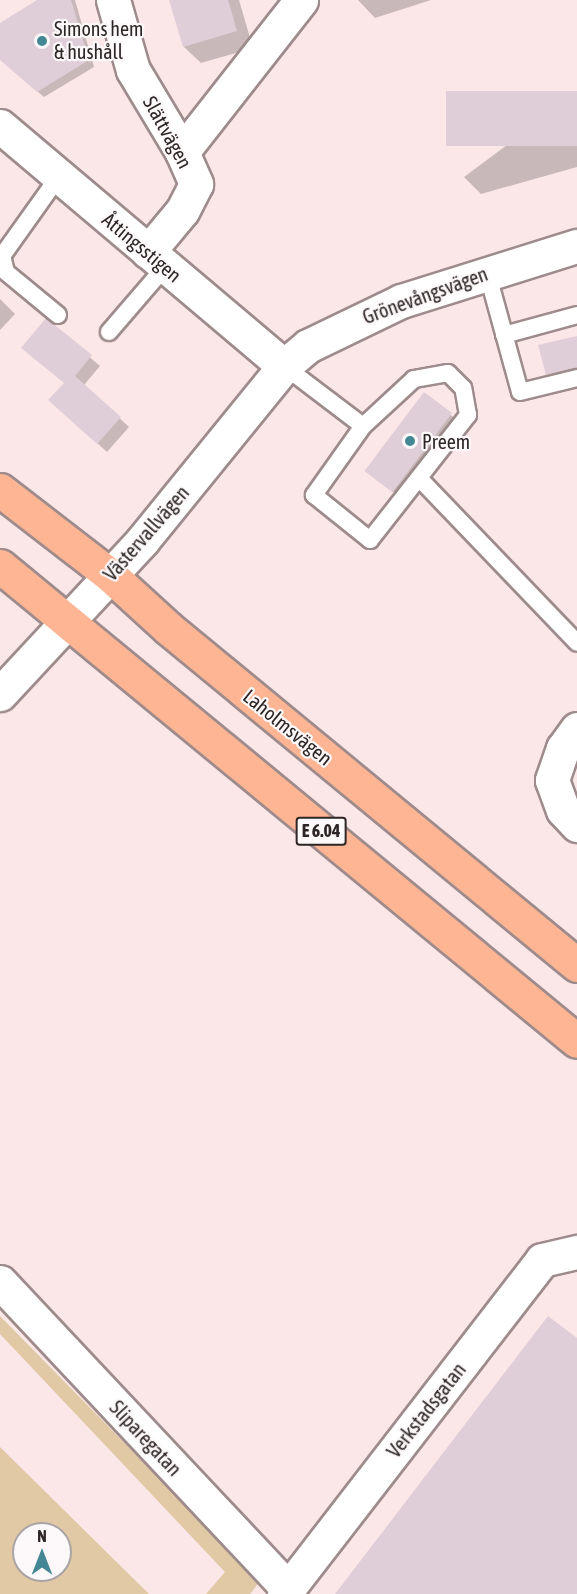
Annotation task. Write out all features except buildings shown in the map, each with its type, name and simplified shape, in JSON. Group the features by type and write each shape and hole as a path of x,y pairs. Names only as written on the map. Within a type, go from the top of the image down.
{"highway":[{"name":"Laholmsvägen","path":"0,490 110,575 168,628 577,965"},
{"name":"E 6.04","path":"0,566 577,1041"}],"street":[{"name":"Slättvägen","path":"113,0 133,70 182,152 196,184 156,260"},
{"path":"182,152 301,0"},
{"name":"Åttingsstigen","path":"0,126 284,366"},
{"name":"Grönevångsvägen","path":"284,366 308,346 348,324 401,301 487,272 577,246"},
{"name":"Västervallvägen","path":"0,694 110,575 284,366"},
{"path":"577,729 563,748 552,780 563,810 577,825"},
{"name":"Verkstadsgatan","path":"286,1591 542,1260 577,1252"},
{"name":"Sliparegatan","path":"0,1282 286,1591"}],"lane":[{"path":"58,315 6,272 2,256 59,176"},
{"path":"109,332 156,260"},
{"path":"487,272 520,392 577,378"},
{"path":"504,335 577,315"},
{"path":"284,366 363,426"},
{"path":"448,374 463,388 468,415 370,540 314,495 363,426 414,379 448,374"},
{"path":"418,478 577,643"}],"shaded area":[{"path":"0,1316 260,1581 250,1594 206,1594 225,1572 0,1334"},
{"path":"0,1447 149,1594 0,1594"}],"place":[{"name":"Simons hem & hushåll","path":"42,41"},
{"name":"Preem","path":"410,441"}]}
